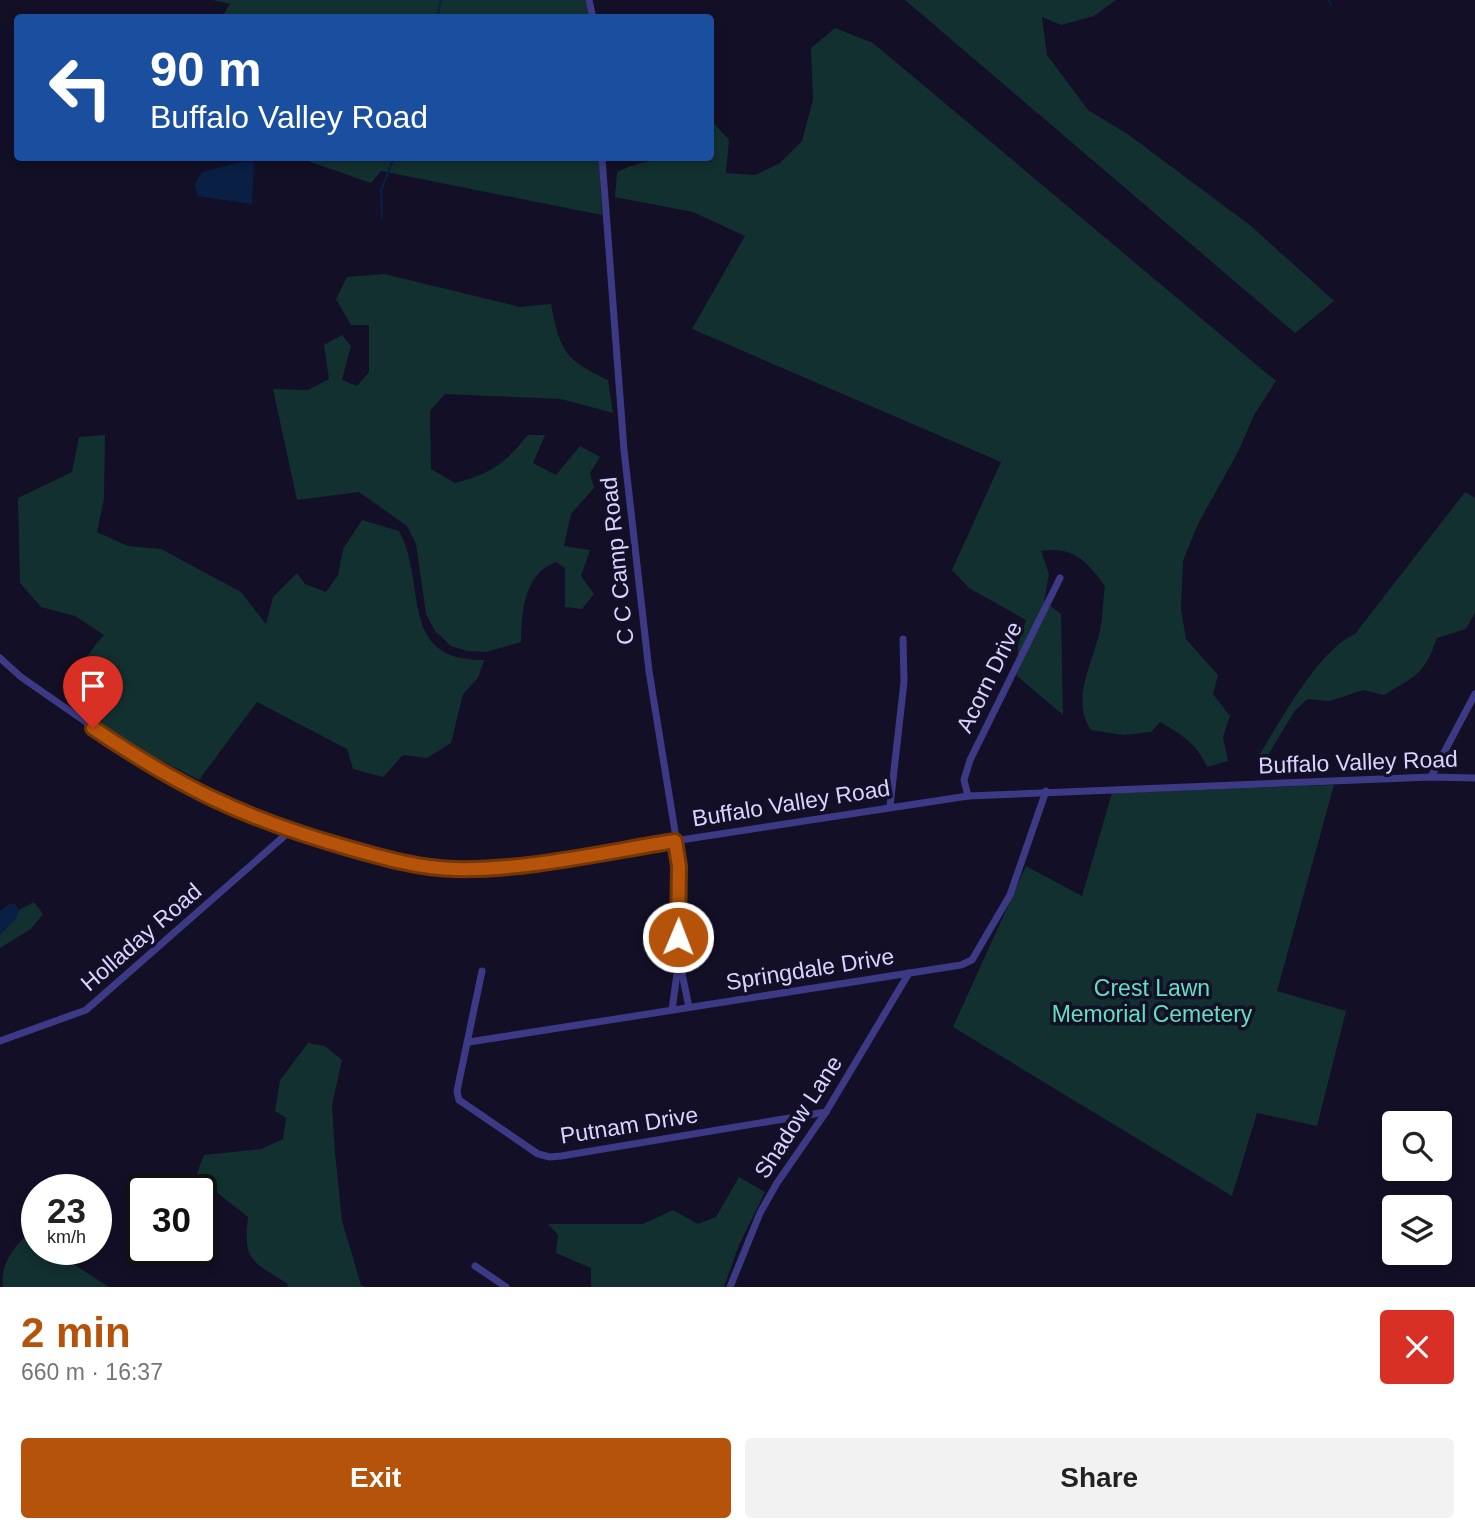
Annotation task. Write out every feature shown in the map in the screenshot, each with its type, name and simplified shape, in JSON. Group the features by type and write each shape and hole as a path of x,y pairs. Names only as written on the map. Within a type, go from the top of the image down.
{"street":[{"name":"C C Camp Road","path":"603,161 624,450 649,671 679,866 679,958"},
{"name":"Acorn Drive","path":"968,796 964,780 970,760 1060,578"},
{"path":"890,806 904,682 903,639"},
{"name":"Buffalo Valley Road","path":"0,658 47,696 178,783 221,805 290,831 393,859 456,869 502,866 968,796 1432,777 1475,778"},
{"path":"1432,777 1475,694"},
{"name":"Springdale Drive","path":"469,1042 909,973 972,960 1010,895 1046,791"},
{"name":"Holladay Road","path":"0,1041 86,1010 290,831"},
{"path":"679,958 689,1007"},
{"path":"672,1010 679,958"},
{"name":"Putnam Drive","path":"482,971 457,1091 458,1100 538,1154 550,1157 826,1112"},
{"name":"Shadow Lane","path":"730,1287 760,1213 826,1112 909,973"},
{"path":"475,1266 506,1287"}],"green space":[{"path":"213,0 585,0 589,14 224,14 230,4"},
{"path":"905,0 1116,0 1094,16 1061,25 1042,17 1047,55 1088,110 1129,135 1251,226 1334,301 1295,333"},
{"path":"835,28 873,43 1276,381 1254,415 1239,450 1198,524 1183,561 1181,609 1186,639 1218,675 1213,694 1230,716 1223,737 1228,761 1207,767 1188,740 1160,722 1151,732 1123,735 1091,730 1085,718 1083,691 1101,625 1105,586 1086,563 1071,554 1041,551 1049,574 1044,601 1061,614 1063,715 1017,676 1018,645 1026,620 969,588 952,570 1001,462 692,329 745,236 693,212 615,197 617,172 651,161 714,161 714,123 729,140 726,173 755,175 780,163 802,141 813,99 811,48"},
{"path":"308,161 599,161 602,215 381,171 371,183"},
{"path":"384,274 520,307 551,304 558,333 573,360 608,380 613,413 561,399 445,394 430,411 431,469 455,483 478,476 496,466 528,435 545,435 533,463 556,475 580,446 600,457 590,473 594,488 571,514 564,546 590,550 581,576 594,594 582,609 565,607 565,568 556,562 545,568 537,575 526,596 521,642 486,652 467,651 451,646 435,631 426,614 416,544 407,526 359,492 297,500 273,389 308,390 329,379 324,345 342,335 351,346 342,380 357,386 369,372 369,325 351,325 336,299 347,277"},
{"path":"105,435 104,499 97,532 128,546 161,549 241,592 266,624 273,597 297,573 305,584 326,592 338,575 343,549 362,520 399,531 407,551 419,615 426,633 438,647 456,657 484,660 478,678 463,694 451,743 427,758 403,755 383,777 353,769 347,749 257,702 199,780 139,749 72,708 86,660 104,635 75,616 41,607 20,583 18,498 72,472 79,437"},
{"path":"1465,492 1475,498 1475,613 1466,629 1437,638 1418,673 1384,695 1363,690 1330,701 1307,699 1294,712 1265,760 1258,757 1288,707 1314,671 1341,642 1355,634"},
{"name":"Crest Lawn Memorial Cemetery","path":"1334,785 1277,991 1346,1011 1317,1126 1257,1113 1232,1196 953,1027 1026,866 1082,896 1112,793"},
{"path":"34,902 43,914 31,929 0,948 0,935 16,918 19,910"},
{"path":"308,1043 325,1046 342,1060 332,1105 335,1152 342,1221 361,1285 365,1287 287,1287 288,1284 253,1259 247,1243 248,1217 217,1193 217,1174 197,1174 204,1155 261,1149 283,1139 286,1118 275,1111 280,1080"},
{"path":"739,1177 765,1192 739,1245 724,1287 591,1287 591,1268 556,1253 558,1235 548,1224 643,1224 673,1210 698,1224 716,1217"},
{"path":"21,1242 21,1265 75,1265 109,1287 3,1287 3,1272"}],"water":[{"path":"254,162 252,204 197,196 195,184 202,172 236,163"},
{"path":"9,904 15,904 19,910 16,918 0,935 0,911"}],"waterway":[{"path":"438,14 441,0"},
{"path":"1329,0 1331,6"},
{"path":"382,218 381,190 393,161"}],"route":[{"path":"93,728 178,783 221,805 290,831 431,867 491,868 675,841 679,866 678,937"}]}
